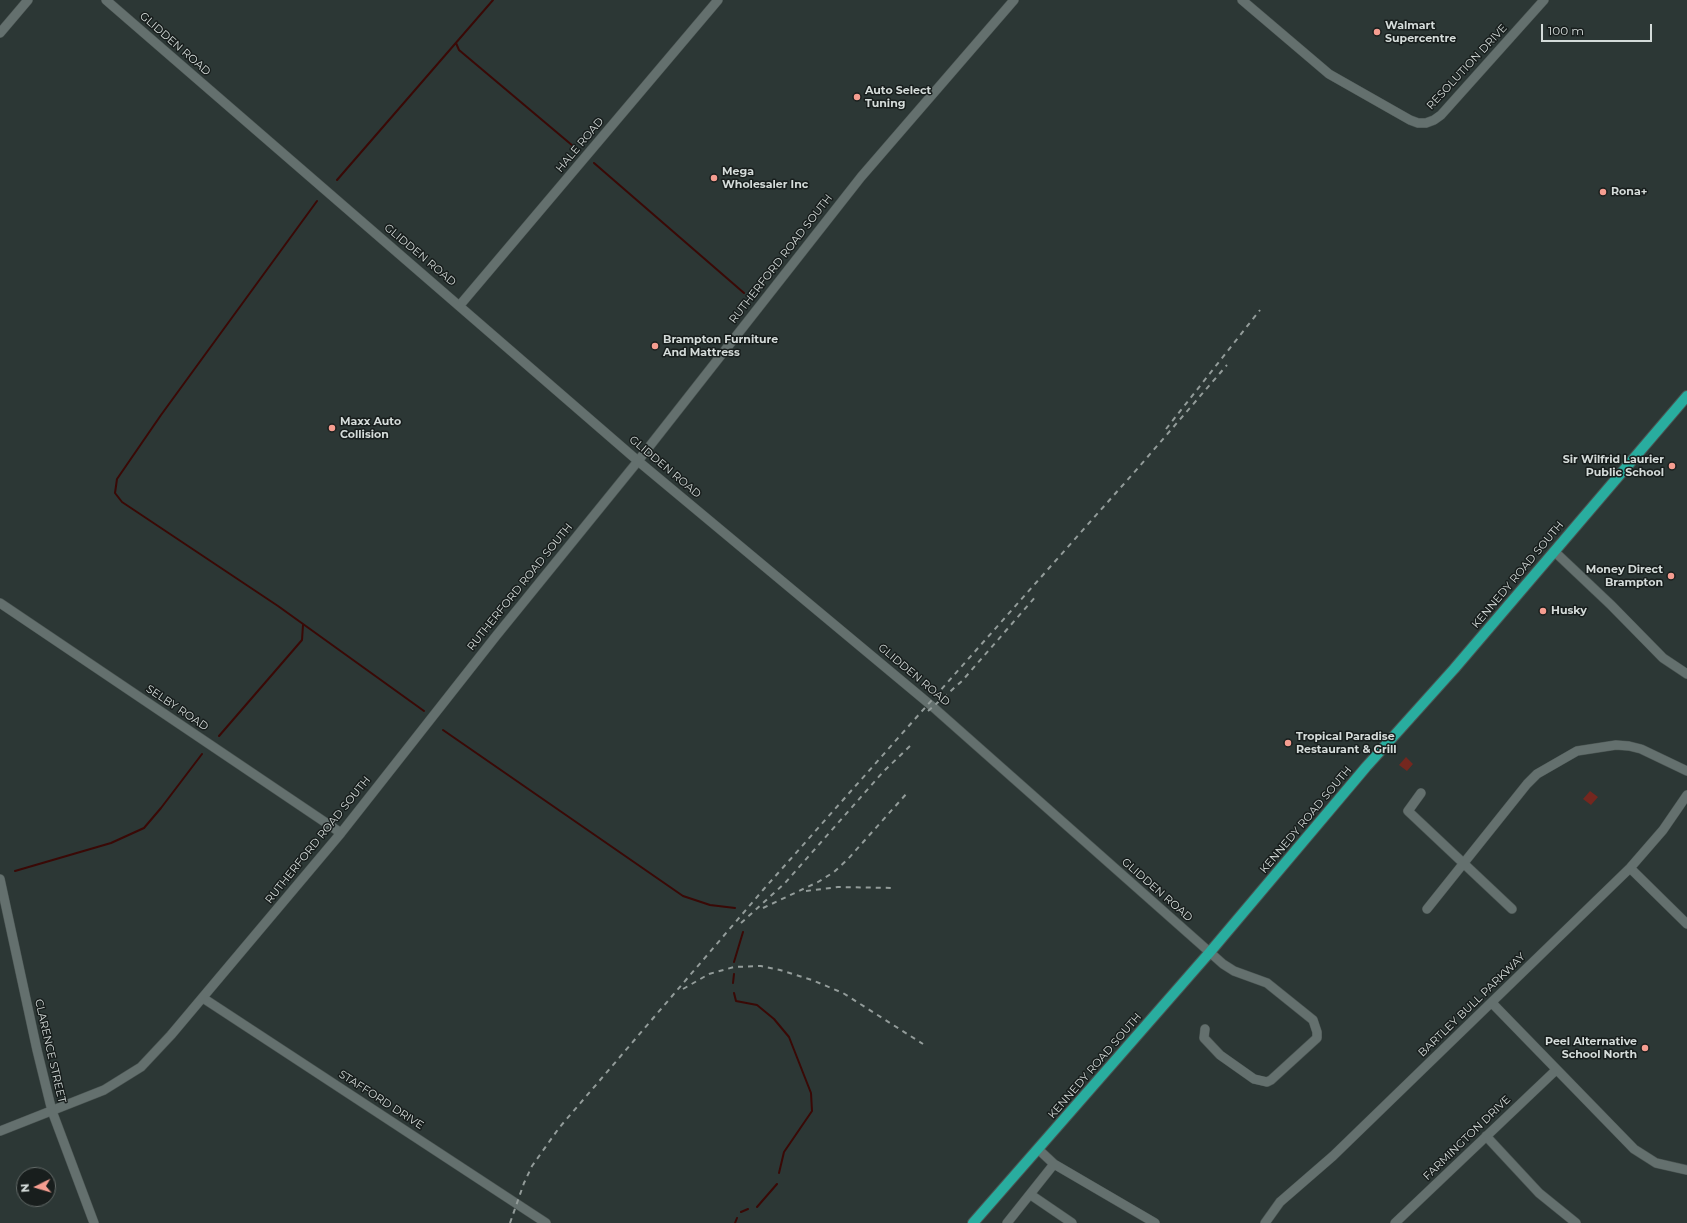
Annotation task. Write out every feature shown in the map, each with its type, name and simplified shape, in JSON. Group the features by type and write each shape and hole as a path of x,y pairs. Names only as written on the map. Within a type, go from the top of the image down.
{"main road":[{"name":"KENNEDY ROAD SOUTH","path":"973,1223 1210,952 1368,765 1459,663 1687,396"}],"street":[{"path":"0,33 28,0"},
{"name":"GLIDDEN ROAD","path":"106,0 460,305 638,461 923,698 1126,880 1210,952 1234,971 1267,983 1313,1020 1317,1032 1317,1038 1267,1082 1254,1079 1220,1055 1204,1038 1205,1029"},
{"name":"HALE ROAD","path":"460,305 718,0"},
{"name":"RUTHERFORD ROAD SOUTH","path":"0,1131 104,1090 141,1067 203,998 341,832 496,636 638,461 861,177 1014,0"},
{"name":"RESOLUTION DRIVE","path":"1242,0 1329,74 1410,120 1426,122 1434,120 1441,115 1544,0"},
{"path":"1554,552 1611,605 1663,658 1687,674"},
{"name":"SELBY ROAD","path":"0,603 341,832"},
{"path":"1427,909 1527,784 1537,774 1577,751 1616,745 1630,746 1641,749 1687,771"},
{"path":"1421,792 1408,811 1512,909"},
{"name":"BARTLEY BULL PARKWAY","path":"1265,1223 1280,1202 1316,1172 1630,868 1663,830 1687,795"},
{"path":"1630,868 1687,924"},
{"name":"CLARENCE STREET","path":"0,878 37,1050 52,1111 94,1223"},
{"name":"STAFFORD DRIVE","path":"203,998 546,1223"},
{"path":"1492,1003 1634,1149 1656,1163 1687,1170"},
{"name":"FARMINGTON DRIVE","path":"1395,1223 1556,1070"},
{"path":"1486,1136 1539,1193 1576,1223"},
{"path":"1038,1150 1054,1164 1155,1223"},
{"path":"1007,1223 1031,1195 1054,1164"},
{"path":"1031,1195 1072,1223"}],"shaded area":[{"path":"1406,757 1413,764 1407,771 1399,765"},
{"path":"1590,791 1598,797 1591,805 1583,799"}],"waterway":[{"path":"337,180 493,0"},
{"path":"456,43 459,50 573,146"},
{"path":"594,163 744,293"},
{"path":"317,201 161,415 117,479 115,493 122,502 278,606 424,711"},
{"path":"219,736 302,640 303,625"},
{"path":"443,730 683,896 710,905 735,908"},
{"path":"15,871 111,843 144,828 202,754"},
{"path":"734,962 743,932"},
{"path":"733,983 734,974"},
{"path":"734,993 736,1001 757,1005 774,1019 789,1037 811,1093 812,1111 784,1152 779,1173"},
{"path":"757,1207 777,1184"},
{"path":"741,1212 748,1209"},
{"path":"735,1223 737,1218"}],"railway":[{"path":"1166,429 1260,310"},
{"path":"510,1223 524,1183 532,1166 559,1128 763,890 1138,468 1227,365"},
{"path":"928,711 962,681 1037,595"},
{"path":"741,923 785,883 883,772 910,746"},
{"path":"763,908 818,882 834,872 848,859 908,792"},
{"path":"806,891 838,887 893,888"},
{"path":"683,989 709,974 734,967 761,966 780,970 812,980 843,993 923,1044"}],"place":[{"name":"Walmart Supercentre","path":"1377,32"},
{"name":"Auto Select Tuning","path":"857,97"},
{"name":"Mega Wholesaler Inc","path":"714,178"},
{"name":"Rona+","path":"1603,192"},
{"name":"Brampton Furniture And Mattress","path":"655,346"},
{"name":"Maxx Auto Collision","path":"332,428"},
{"name":"Sir Wilfrid Laurier Public School","path":"1672,466"},
{"name":"Money Direct Brampton","path":"1671,576"},
{"name":"Husky","path":"1543,611"},
{"name":"Tropical Paradise Restaurant & Grill","path":"1288,743"},
{"name":"Peel Alternative School North","path":"1645,1048"}]}
